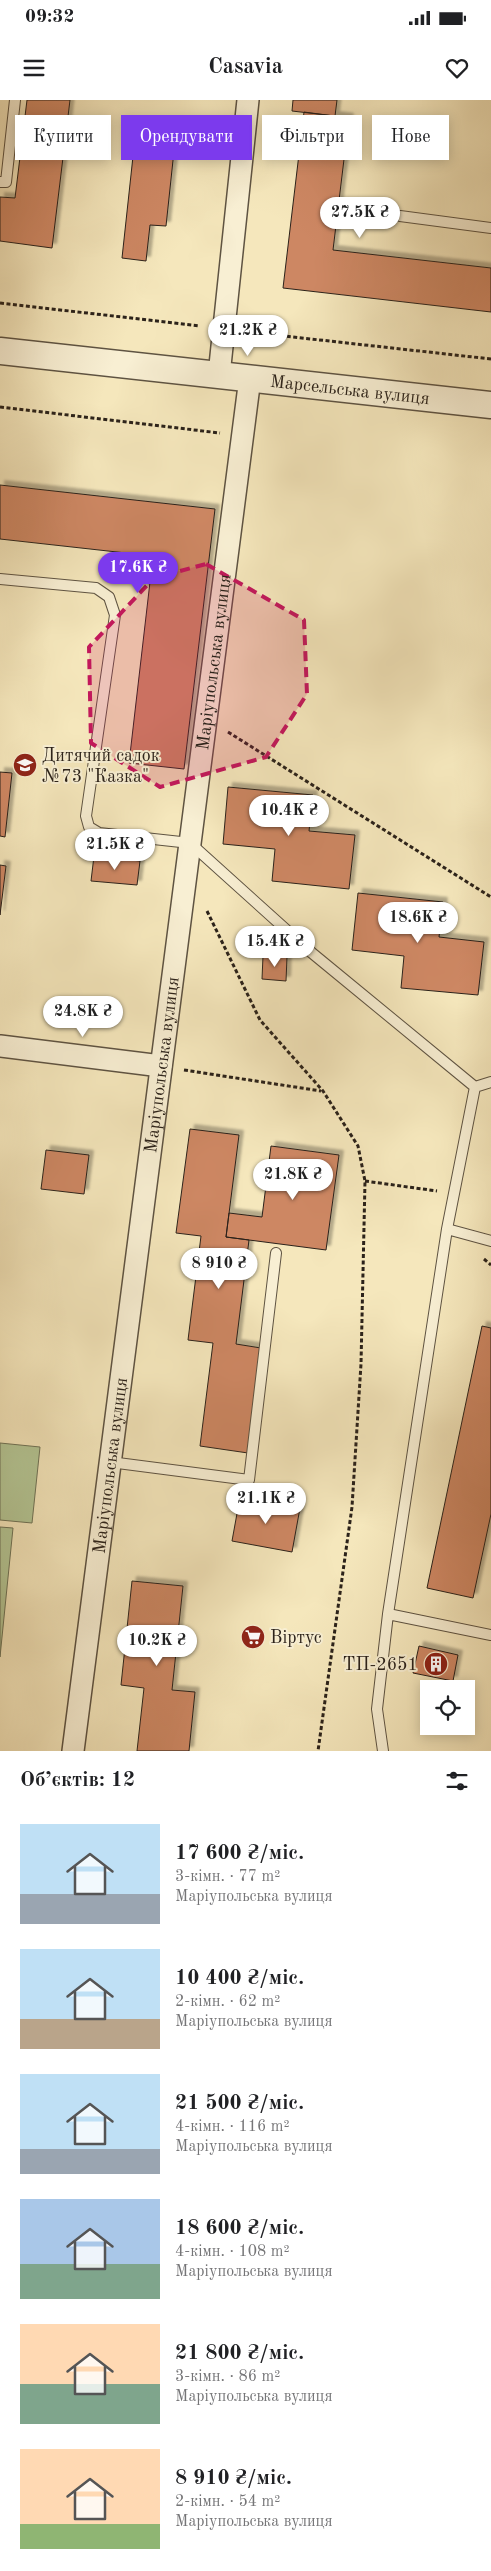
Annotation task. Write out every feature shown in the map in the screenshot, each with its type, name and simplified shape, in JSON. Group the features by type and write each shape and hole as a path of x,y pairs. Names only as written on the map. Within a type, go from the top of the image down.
{"street":[{"path":"219,375 248,100"},
{"name":"Марсельська вулиця","path":"0,351 491,405"},
{"name":"Маріупольська вулиця","path":"73,1751 250,378"},
{"path":"0,1046 161,1066"}],"lane":[{"path":"0,182 6,182 15,100"},
{"path":"400,216 491,228"},
{"path":"0,579 96,588 109,597 115,615 86,816 89,827 99,833 190,842 312,953 475,1087"},
{"path":"475,1087 491,1082"},
{"path":"383,1751 378,1709 388,1614 447,1229 475,1087"},
{"path":"447,1229 491,1240"},
{"path":"110,1462 249,1480 276,1253"},
{"path":"388,1614 491,1635"}],"path":[{"path":"0,407 242,436"},
{"path":"206,718 491,898"},
{"path":"186,870 260,1020 323,1091 358,1146 366,1181 361,1364 352,1507 318,1751"},
{"path":"161,1066 323,1091"},
{"path":"366,1181 454,1193"}],"highlighted area":[{"path":"206,564 304,620 307,694 266,757 160,787 91,743 89,647 154,578"}],"green space":[{"path":"0,1443 40,1447 32,1523 0,1520"},
{"path":"0,1527 13,1528 0,1657"}],"building":[{"path":"27,100 70,100 68,115 25,115"},
{"path":"293,100 337,100 335,115 292,111"},
{"path":"304,112 326,115 304,115"},
{"path":"20,160 63,160 52,248 0,241 0,197 15,198"},
{"path":"133,160 173,160 166,226 150,225 146,261 122,258"},
{"path":"298,160 344,160 333,250 491,268 491,312 283,288"},
{"path":"0,485 215,509 184,769 129,763 153,556 0,539"},
{"path":"0,772 12,773 5,837 0,836"},
{"path":"228,787 313,795 309,831 355,835 349,889 272,881 275,849 223,844"},
{"path":"94,856 140,861 137,885 91,881"},
{"path":"0,865 6,866 0,915"},
{"path":"358,893 443,902 439,937 484,942 478,995 401,988 404,956 352,950"},
{"path":"263,956 287,957 286,981 262,979"},
{"path":"190,1129 239,1135 226,1237 249,1240 236,1344 261,1348 248,1453 200,1446 213,1343 188,1340 201,1236 176,1233"},
{"path":"271,1146 339,1155 326,1250 226,1237 229,1213 262,1217"},
{"path":"46,1150 89,1155 84,1194 41,1189"},
{"path":"482,1326 491,1328 491,1514 473,1598 427,1588"},
{"path":"240,1497 300,1508 292,1552 232,1541"},
{"path":"132,1581 183,1586 172,1690 195,1692 189,1751 137,1751 144,1688 121,1685"},
{"name":"ТП-2651","path":"419,1646 458,1655 453,1680 413,1673"}],"place":[{"name":"Дитячий садок №73 \"Казка\"","path":"25,765"},
{"name":"Вiртус","path":"253,1637"},
{"name":"ТП-2651","path":"436,1664"}]}
